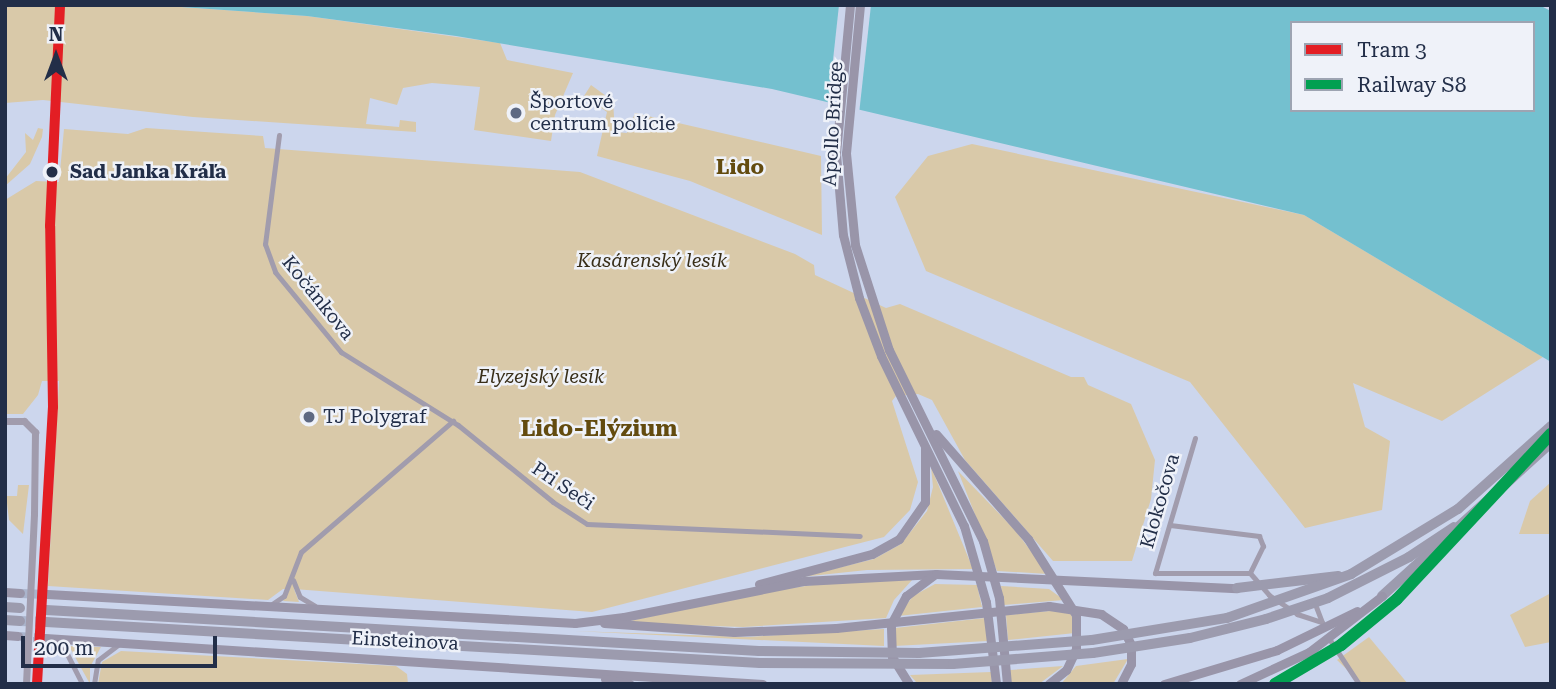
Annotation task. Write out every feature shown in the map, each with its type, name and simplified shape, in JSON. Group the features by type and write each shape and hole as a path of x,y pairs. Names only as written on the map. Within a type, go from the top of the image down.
{"highway":[{"path":"46,610 759,651 919,653 1103,638 1227,618 1351,575 1432,528 1483,489 1551,426"},
{"path":"1381,596 1454,527 1551,443"},
{"path":"46,622 760,663 953,664 1093,653 1190,638 1266,620 1328,598 1409,557 1454,527"},
{"path":"1237,588 1351,575"},
{"path":"5,607 20,608"},
{"path":"5,620 20,621"}],"main road":[{"name":"Apollo Bridge","path":"850,5 836,137 840,219 859,299 904,401 955,503 976,562 990,627 996,684"},
{"name":"Apollo Bridge","path":"860,5 846,136 850,223 868,296 924,416"},
{"path":"924,416 956,461 1028,538 1064,590 1079,630 1070,664 1049,684"},
{"path":"924,416 989,560 1002,616 1007,684"},
{"path":"748,590 787,575 872,554 899,539 925,502 925,442"},
{"path":"748,590 837,577 936,574 1237,588"},
{"path":"909,684 891,657 891,624 906,596 936,574"},
{"name":"Einsteinova","path":"47,594 260,608 592,622 748,590"},
{"path":"5,592 20,593"},
{"path":"1164,684 1277,650 1381,596"},
{"path":"1240,684 1309,652 1381,596"},
{"path":"592,622 734,632 836,628 1049,606 1101,614 1124,629 1131,645 1131,664 1121,684"},
{"path":"5,635 18,636"},
{"name":"Einsteinova","path":"47,638 763,684"},
{"path":"590,674 630,684"}],"street":[{"name":"Kočánkova","path":"279,135 267,212 265,249 270,264 341,352 453,421"},
{"path":"5,421 18,420 31,425 37,438 26,684"},
{"name":"Pri Seči","path":"453,421 553,502 587,524 860,536"},
{"path":"260,608 280,600 301,552 453,421"},
{"name":"Klokočova","path":"1195,438 1155,573 1250,573"},
{"path":"1170,525 1259,536 1262,550 1250,573 1287,607 1322,622"},
{"path":"292,577 300,597 325,611"},
{"path":"1315,604 1333,649 1359,684"},
{"path":"47,638 67,653 82,684"},
{"path":"94,684 98,660 122,642"}],"green space":[{"path":"5,5 153,5 307,16 500,43 507,60 573,73 555,115 551,141 474,130 480,87 432,83 403,88 397,105 370,98 366,124 399,127 400,120 416,122 416,132 193,117 43,100 5,103"},
{"path":"591,85 613,101 615,132 627,133 635,113 821,156 822,235 690,181 597,156 607,112 584,96"},
{"path":"38,128 43,129 42,137 30,164 5,186 5,179 26,152 25,133 33,140"},
{"path":"146,128 263,136 265,148 580,172 795,254 814,265 815,275 886,308 900,304 1071,377 1084,377 1088,385 1131,404 1155,460 1151,499 1132,561 1053,561 965,460 932,400 918,394 896,396 892,401 918,482 910,510 884,537 592,612 294,589 299,602 283,601 290,589 283,589 268,600 48,586 59,381 42,381 38,395 23,414 5,414 5,200 36,181 59,182 64,129 128,134"},
{"path":"972,144 1304,215 1543,357 1442,421 1353,383 1365,427 1390,441 1382,510 1305,528 1190,382 926,271 895,197 928,156"},
{"path":"931,467 973,569 867,570 801,577 874,559 901,544 927,511 933,487"},
{"path":"958,471 1015,530 1048,574 997,571"},
{"path":"1551,482 1551,534 1519,534 1530,501"},
{"path":"18,485 29,485 23,534 9,520 7,503 7,496 17,496"},
{"path":"913,579 894,600 886,618 743,627 620,623 765,592 833,582"},
{"path":"935,584 977,585 982,607 898,616 913,596"},
{"path":"1001,586 1049,589 1064,600 1004,605"},
{"path":"1551,593 1551,642 1525,647 1510,615"},
{"path":"1071,612 1075,633 1008,640 1006,615"},
{"path":"985,618 988,641 894,646 895,628"},
{"path":"884,629 884,646 574,631 747,637"},
{"path":"1369,637 1408,684 1362,684 1337,660"},
{"path":"69,646 101,647 90,667 90,684"},
{"path":"121,651 396,666 407,674 408,684 98,684 102,662"},
{"path":"1128,659 1113,684 1061,684 1076,666"},
{"path":"1063,666 1039,684 1011,684 1010,670"},
{"path":"991,672 992,684 916,682 910,675"}],"water":[{"path":"153,5 1539,5 1551,11 1551,362 1304,215 772,89 456,36 307,16"}],"pier":[{"path":"839,5 871,5 859,114 828,106"}],"tunnel":[{"path":"20,593 47,594"},
{"path":"20,621 46,622"},
{"path":"20,636 45,638"}],"tram line":[{"name":"3","path":"37,684 53,407 50,226 60,5"}],"rail line":[{"name":"S8","path":"1275,684 1341,645 1397,599 1551,434"}],"place":[{"name":"Športové centrum polície","path":"516,113"},
{"name":"Sad Janka Kráľa","path":"52,172"},
{"name":"TJ Polygraf","path":"309,417"}],"district":[{"name":"Lido","path":"740,167"},
{"name":"Lido-Elýzium","path":"599,429"}],"park label":[{"name":"Kasárenský lesík","path":"652,261"},
{"name":"Elyzejský lesík","path":"541,377"}]}
